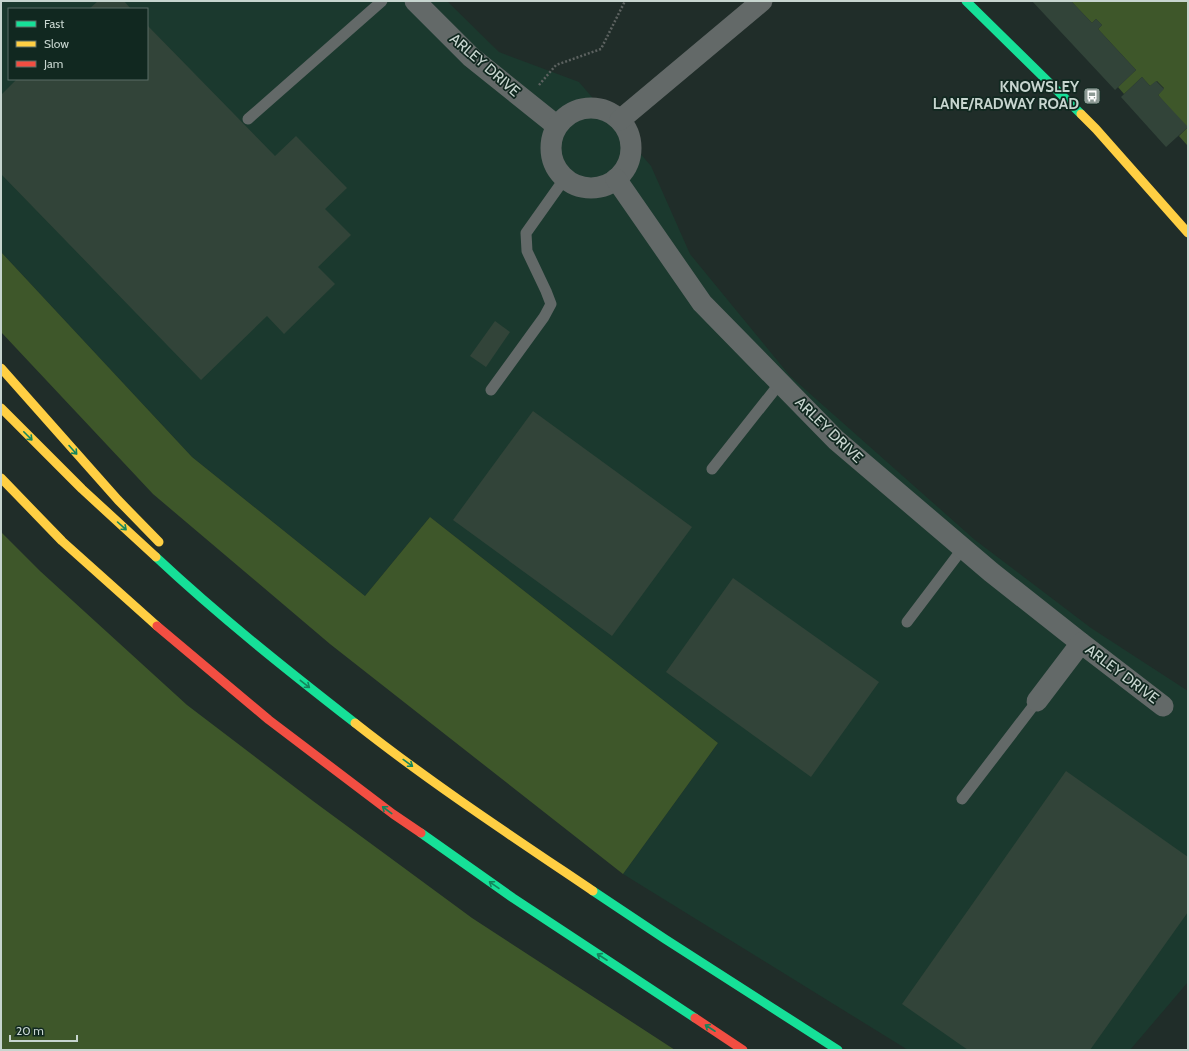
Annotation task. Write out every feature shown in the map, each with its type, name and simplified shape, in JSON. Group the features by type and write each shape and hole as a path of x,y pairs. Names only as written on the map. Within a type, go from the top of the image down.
{"main road":[{"path":"966,1 1096,129 1188,233"},
{"path":"1,368 118,500 168,550"},
{"path":"1,408 87,495 192,590 284,667 380,743 476,812 664,939 838,1050"},
{"path":"1,478 62,541 159,628 269,720 393,814 488,880 743,1050"},
{"path":"212,594 284,667"}],"street":[{"name":"ARLEY DRIVE","path":"415,1 471,56 557,126"},
{"path":"620,120 762,1"},
{"path":"587,108 599,108 610,112 620,120 630,139 631,150 629,162 616,179 604,186 590,188 577,185 565,178 556,167 551,154 552,139 557,126 565,117 575,111 587,108"},
{"name":"ARLEY DRIVE","path":"616,179 702,303 836,440 991,572 1163,706"},
{"name":"ARLEY DRIVE","path":"1037,701 1081,643"}],"lane":[{"path":"248,119 382,1"},
{"path":"491,390 544,317 551,304 526,250 526,233 565,178"},
{"path":"712,469 780,383"},
{"path":"907,622 963,548"},
{"path":"962,799 1037,701"}],"path":[{"path":"526,101 556,65 601,49 625,1"}],"shaded area":[{"path":"1,1 447,1 499,52 579,82 651,166 690,254 790,376 975,540 1091,628 1188,691 1188,982 1130,1050 908,1050 623,874 718,743 430,517 365,596 192,457 1,252"}],"green space":[{"path":"1071,1 1188,1 1187,145 1179,136 1187,128 1158,95 1164,88 1157,81 1150,86 1142,77 1124,94 1118,87 1136,70 1098,29 1102,25 1096,19 1092,23"},
{"path":"1,252 192,457 365,596 430,517 718,743 623,874 330,644 153,494 1,332"},
{"path":"1,532 40,571 187,705 313,801 472,918 675,1050 1,1050"}],"building":[{"path":"98,1 124,1 130,8 90,8"},
{"path":"1032,1 1071,1 1092,23 1096,19 1102,25 1098,29 1136,70 1115,90"},
{"path":"148,26 275,156 296,136 347,188 325,209 351,235 318,267 335,284 284,334 267,316 201,380 1,174 1,95 16,80 148,80"},
{"path":"1142,77 1150,86 1156,81 1164,89 1158,95 1188,127 1166,147 1121,97"},
{"path":"495,321 510,332 486,367 470,356"},
{"path":"533,411 692,527 612,636 453,520"},
{"path":"733,578 879,682 811,777 666,672"},
{"path":"1066,771 1188,857 1188,912 1090,1050 968,1050 902,1004"}],"traffic: fast":[{"path":"966,1 1081,114"},
{"path":"156,557 279,663 355,723"},
{"path":"421,833 513,898 695,1018"},
{"path":"593,891 838,1050"}],"traffic: slow":[{"path":"1081,114 1188,233"},
{"path":"1,368 118,500 159,542"},
{"path":"1,408 82,489 156,557"},
{"path":"1,478 62,541 157,626"},
{"path":"355,723 443,788 593,891"}],"traffic: jam":[{"path":"157,626 269,720 393,814 421,833"},
{"path":"695,1018 743,1050"}],"place":[{"name":"KNOWSLEY LANE/RADWAY ROAD","path":"1092,96"}]}
